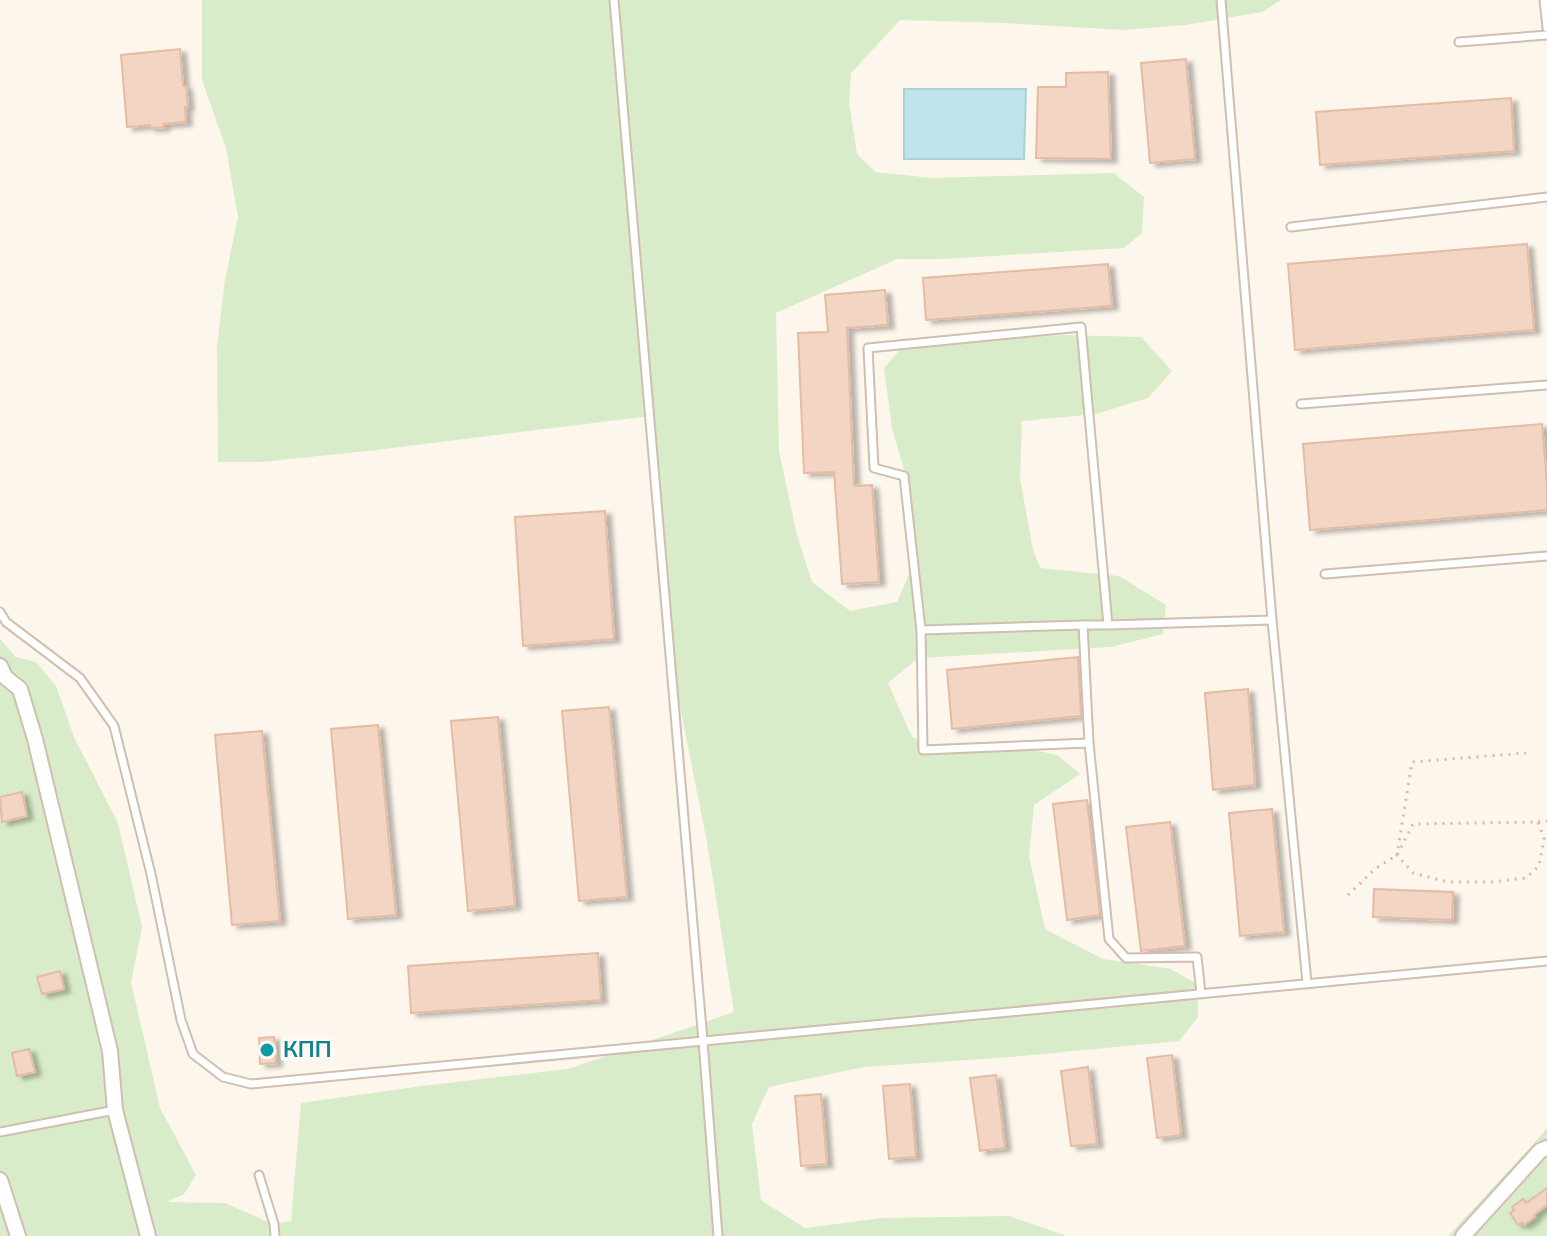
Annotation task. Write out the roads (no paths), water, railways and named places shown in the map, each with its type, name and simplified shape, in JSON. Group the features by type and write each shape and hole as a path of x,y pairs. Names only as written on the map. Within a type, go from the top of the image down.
{"street":[{"path":"2,673 20,689 35,739 110,1051 115,1110 148,1236"},
{"path":"1463,1236 1540,1151 1547,1148"},
{"path":"0,1180 18,1236"}],"lane":[{"path":"614,0 718,1236"},
{"path":"1221,0 1272,620 1307,983"},
{"path":"1544,0 1547,28"},
{"path":"1459,42 1547,35"},
{"path":"1291,227 1547,197"},
{"path":"1089,743 923,750 921,630 904,476 874,468 868,348 1081,327 1108,625"},
{"path":"1301,404 1547,385"},
{"path":"1325,574 1547,556"},
{"path":"0,612 6,622 80,678 114,726 151,874 181,1020 193,1054 223,1077 251,1084 1547,961"},
{"path":"921,630 1272,620"},
{"path":"1083,625 1089,743 1109,939 1126,958 1197,957 1201,993"},
{"path":"0,1132 115,1110"},
{"path":"259,1175 275,1236"}],"water":[{"path":"904,89 1026,89 1024,159 904,159"}],"place":[{"name":"КПП","path":"267,1050"}]}
